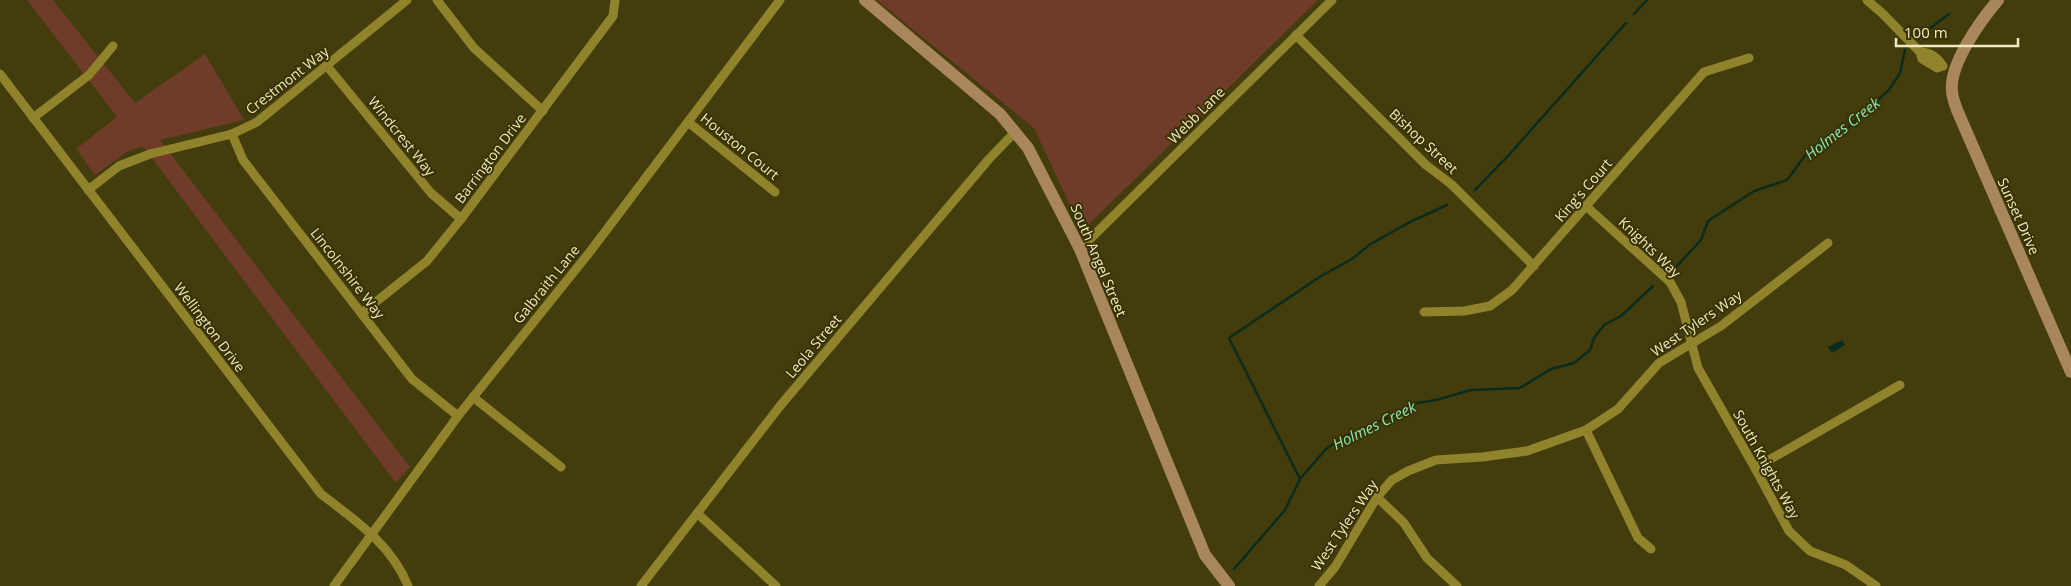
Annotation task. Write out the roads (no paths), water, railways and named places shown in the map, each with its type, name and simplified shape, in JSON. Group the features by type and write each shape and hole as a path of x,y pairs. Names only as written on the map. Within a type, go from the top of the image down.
{"street":[{"name":"Crestmont Way","path":"88,190 119,166 150,154 232,134 257,122 407,0"},
{"path":"436,0 474,48 543,111"},
{"name":"Barrington Drive","path":"362,313 427,261 461,219 612,16 615,0"},
{"name":"Galbraith Lane","path":"334,586 458,416 589,253 780,0"},
{"name":"South Angel Street","path":"865,0 1000,114 1028,148 1080,249 1203,551 1229,586"},
{"name":"Webb Lane","path":"1080,249 1332,0"},
{"path":"1867,0 1920,52 1922,59 1937,68 1949,68 1962,53 1990,3"},
{"name":"Bishop Street","path":"1296,36 1426,165 1451,184 1534,266"},
{"path":"33,118 89,75 113,46"},
{"name":"King's Court","path":"1424,312 1464,311 1490,306 1512,290 1704,72 1749,58"},
{"name":"Windcrest Way","path":"327,66 431,193 461,219"},
{"name":"Sunset Drive","path":"1949,68 1957,110 2071,372"},
{"name":"Wellington Drive","path":"0,74 321,494 372,535 393,558 408,586"},
{"name":"Houston Court","path":"688,122 775,192"},
{"name":"Leola Street","path":"641,586 786,399 1015,132"},
{"name":"Lincolnshire Way","path":"232,134 242,160 412,379 458,416"},
{"name":"Knights Way","path":"1587,206 1670,282 1681,302 1691,344"},
{"name":"West Tylers Way","path":"1319,586 1335,566 1377,497 1392,480 1408,471 1436,460 1482,458 1527,451 1586,430 1618,409 1659,363 1721,326 1828,243"},
{"name":"South Knights Way","path":"1691,344 1698,368 1756,468 1789,531 1810,551 1846,565 1876,586"},
{"path":"1756,468 1900,385"},
{"path":"473,397 561,467"},
{"path":"1586,430 1638,538 1651,549"},
{"path":"1377,497 1404,523 1427,558 1458,586"},
{"path":"697,513 776,586"}],"waterway":[{"path":"1634,14 1647,0"},
{"name":"Holmes Creek","path":"1929,29 1949,14"},
{"path":"1475,190 1508,156 1626,23"},
{"name":"Holmes Creek","path":"1675,268 1701,240 1708,221 1754,191 1787,180 1807,153 1844,131 1889,90 1900,73 1905,50"},
{"path":"1300,479 1229,338 1321,276 1352,259 1369,245 1408,223 1447,205"},
{"name":"Holmes Creek","path":"1234,569 1285,510 1300,479 1326,449 1345,436 1395,415 1411,404 1436,400 1471,390 1520,388 1551,369 1574,363 1590,350 1594,338 1604,325 1621,316 1653,286"}]}
